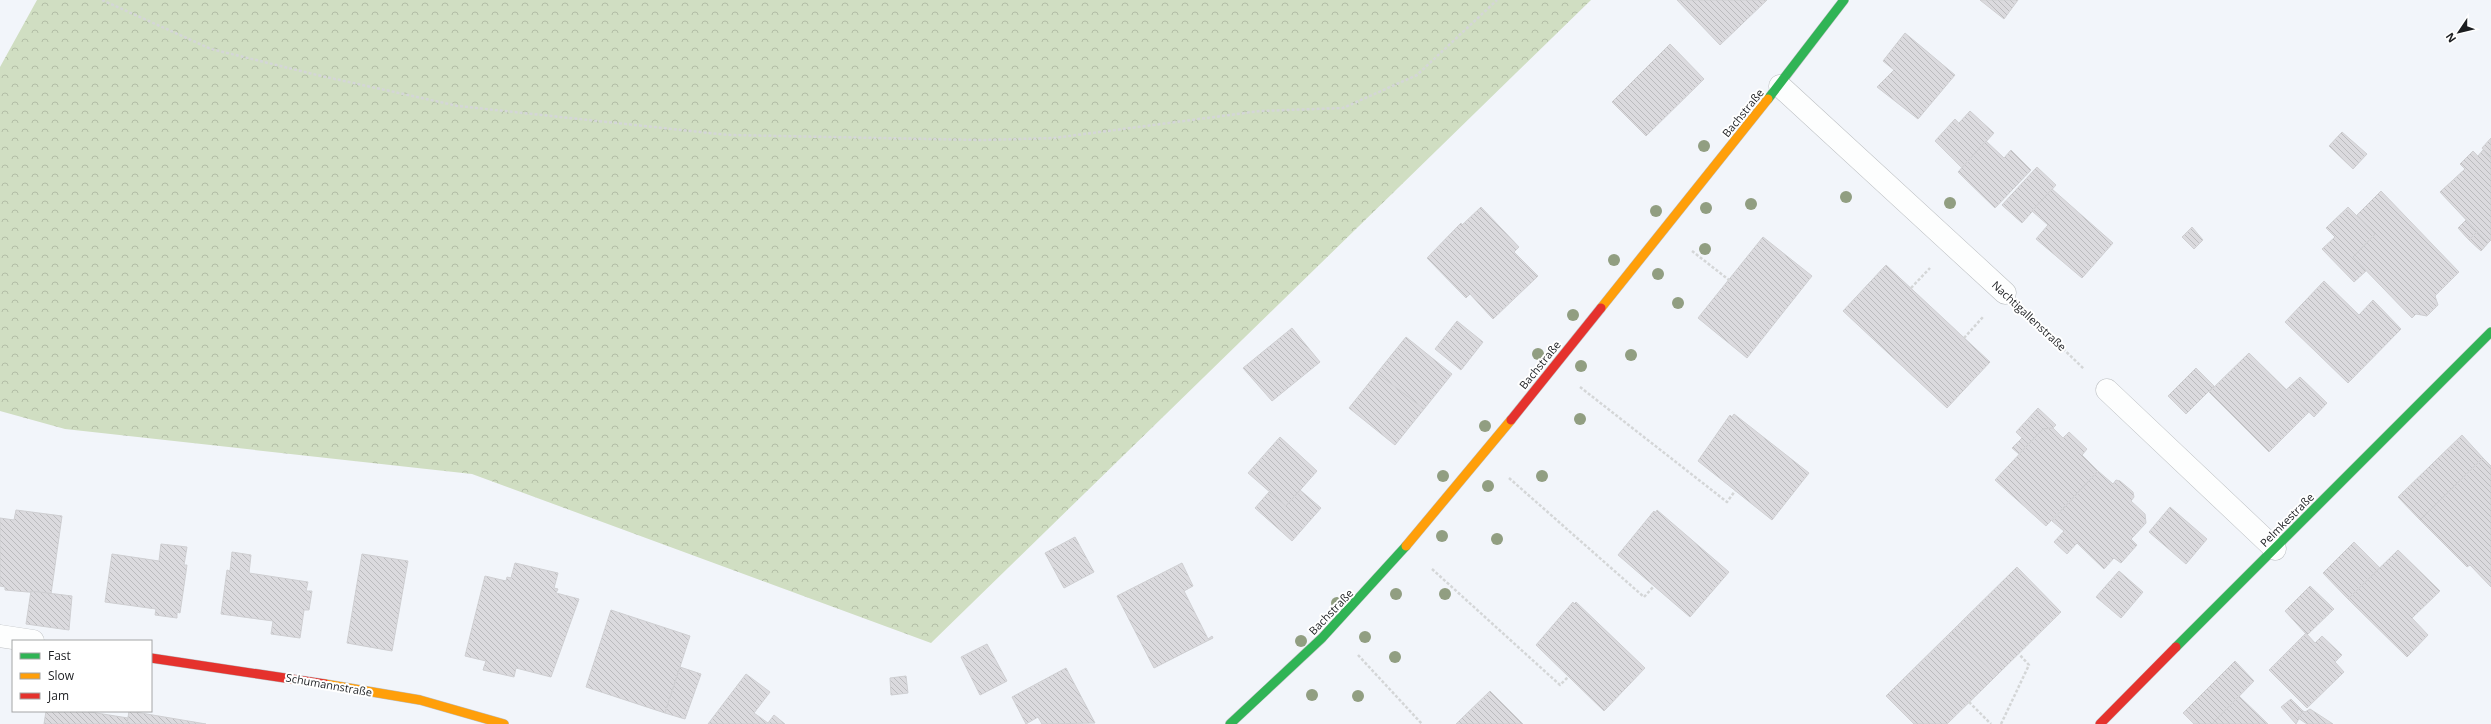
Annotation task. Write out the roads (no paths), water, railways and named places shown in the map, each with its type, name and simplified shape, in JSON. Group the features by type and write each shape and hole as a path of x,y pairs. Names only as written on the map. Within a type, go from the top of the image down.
{"street":[{"name":"Bachstraße","path":"1230,724 1332,629 1409,544 1780,86 1844,0"},
{"name":"Nachtigallenstraße","path":"1780,86 2005,293"},
{"name":"Pelmkestraße","path":"2100,724 2491,332"},
{"path":"2107,390 2275,549"},
{"path":"0,636 26,640"},
{"name":"Schumannstraße","path":"152,658 265,674 420,700 504,724"}]}
